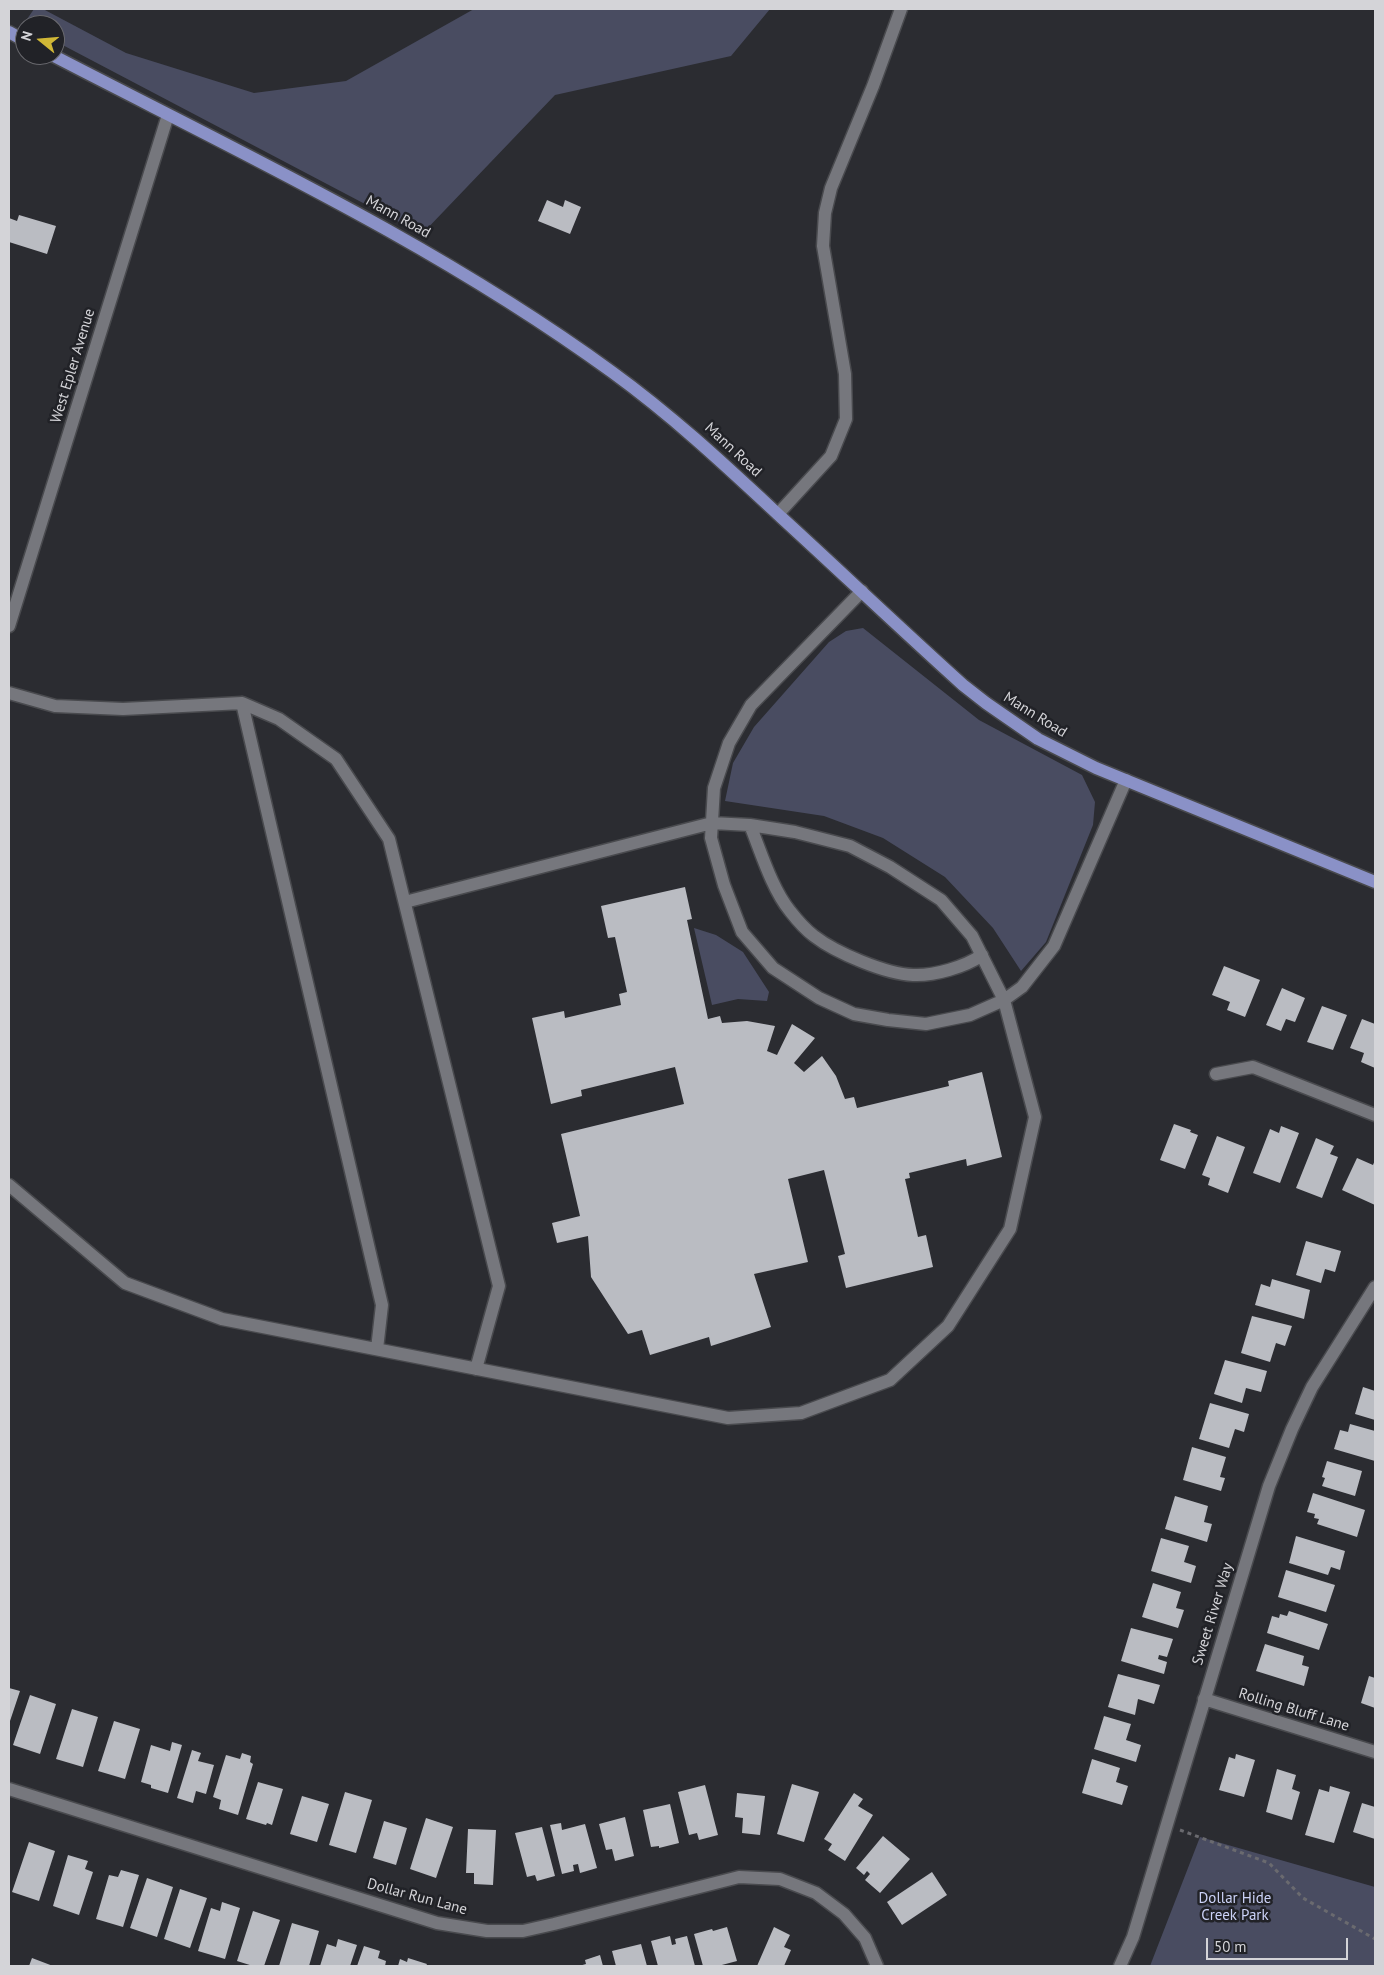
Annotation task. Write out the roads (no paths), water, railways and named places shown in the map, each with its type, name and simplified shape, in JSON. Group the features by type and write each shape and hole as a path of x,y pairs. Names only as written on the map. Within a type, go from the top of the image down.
{"main road":[{"name":"Mann Road","path":"65,62 392,231 519,308 612,372 694,436 957,680 986,703 1038,739 1096,768 1375,882"}],"street":[{"path":"778,514 831,456 846,419 846,374 823,246 825,214 832,188 874,86 901,9"},
{"name":"West Epler Avenue","path":"9,626 168,115"},
{"path":"862,592 751,704 729,743 714,788 711,838 724,885 742,932 774,968 819,998 854,1014 926,1024 970,1015 1004,1000 1022,986 1054,946 1126,780"},
{"path":"9,694 55,706 123,708 242,703 279,719 336,760 389,838 499,1286 476,1369"},
{"path":"242,703 382,1305 377,1350"},
{"path":"9,1185 125,1283 222,1319 728,1418 801,1413 890,1380 948,1326 1010,1229 1035,1117 1004,1000 972,936 941,900 890,867 850,846 795,832 750,825 712,823 405,902"},
{"path":"750,825 772,880 789,910 813,936 837,950 873,966 913,975 945,971 972,962 982,955"},
{"path":"1216,1074 1253,1067 1375,1115"},
{"name":"Sweet River Way","path":"1120,1966 1133,1937 1269,1486 1312,1386 1375,1287"},
{"name":"Rolling Bluff Lane","path":"1204,1699 1375,1752"},
{"name":"Dollar Run Lane","path":"9,1790 436,1923 487,1931 523,1930 554,1924 739,1876 780,1879 816,1893 844,1914 865,1938 876,1966"}],"park label":[{"name":"Dollar Hide Creek Park","path":"1235,1908"}]}
